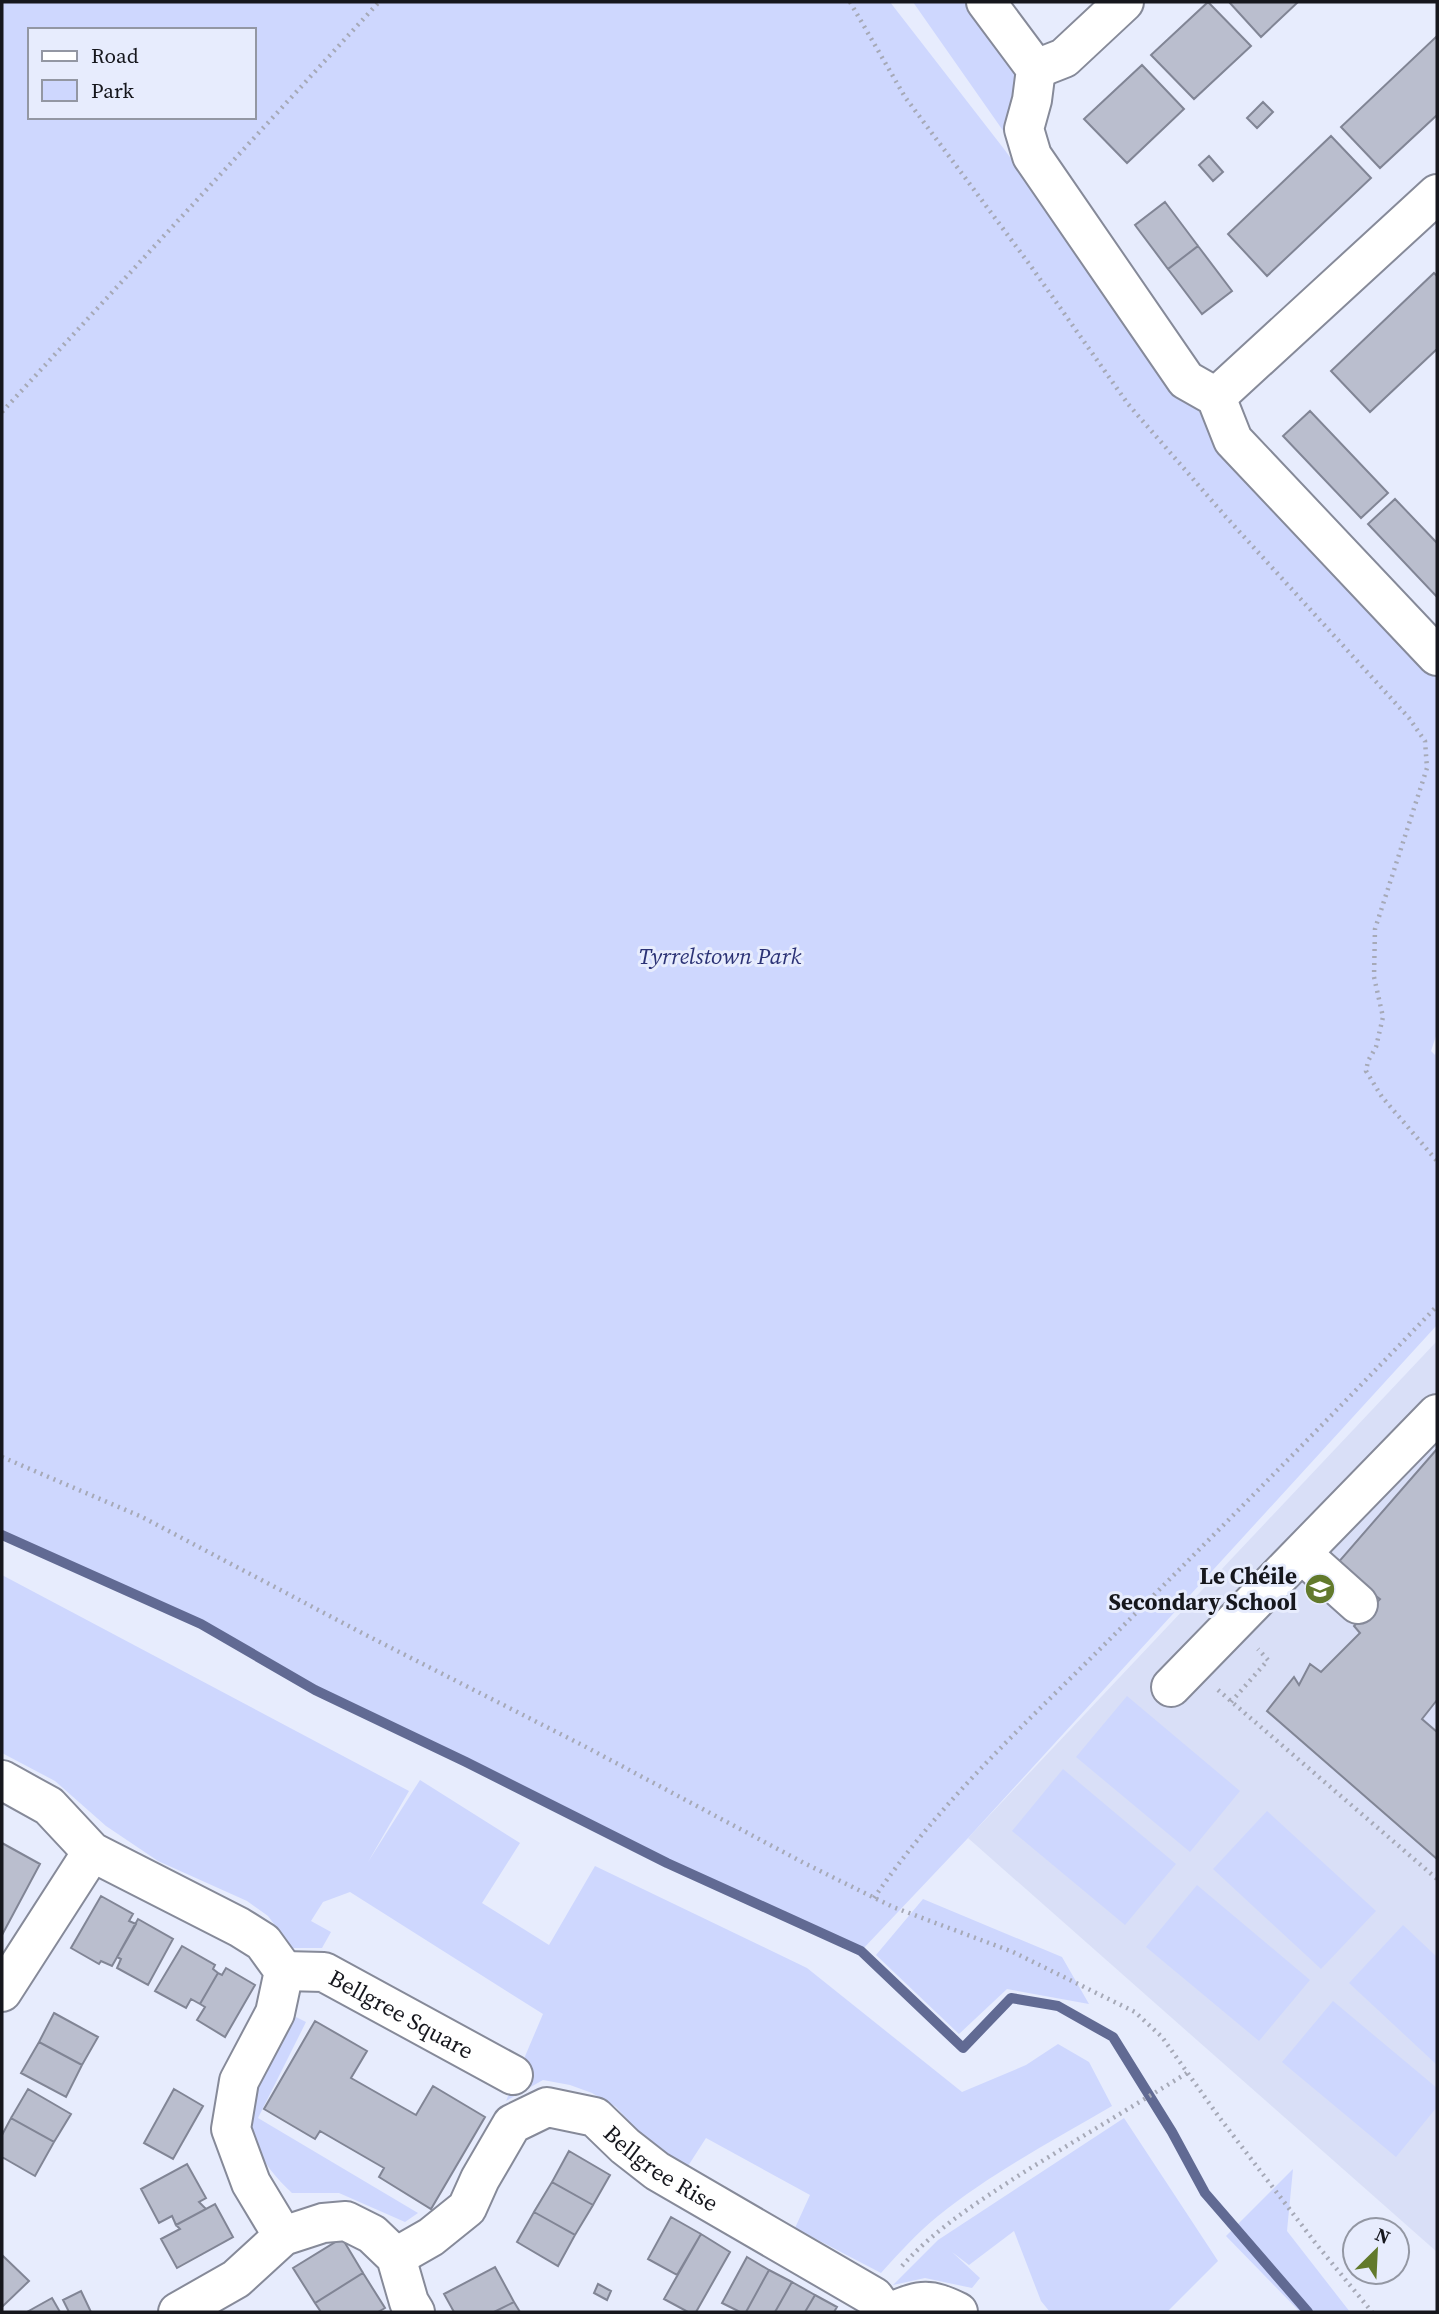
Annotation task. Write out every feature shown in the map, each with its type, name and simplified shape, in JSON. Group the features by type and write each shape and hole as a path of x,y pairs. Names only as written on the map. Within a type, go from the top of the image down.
{"street":[{"path":"986,2 1036,69 1032,100 1024,129 1032,156 1186,380 1216,397 1233,440 1437,656"},
{"path":"1036,69 1064,58 1125,2"},
{"path":"1216,397 1437,194"},
{"path":"1181,1677 1437,1414"},
{"path":"1302,1553 1358,1604"},
{"path":"2,1780 49,1807 92,1852 263,1942 284,1972 275,2013 239,2081 231,2130 251,2183 283,2236"},
{"path":"2,1992 92,1852"},
{"name":"Bellgree Square","path":"284,1972 324,1972 513,2075"},
{"name":"Bellgree Rise","path":"396,2257 431,2237 467,2208 512,2124 547,2107 595,2117 625,2146 657,2171 883,2307"},
{"path":"178,2312 236,2279 283,2236 323,2223 346,2221 372,2234 396,2257 409,2302 415,2312"},
{"path":"883,2307 920,2301 939,2303 958,2312"}],"path":[{"path":"2,412 379,2"},
{"path":"850,2 905,97 1030,265 1128,404 1226,517 1409,718 1426,741 1427,768 1376,929 1374,977 1383,1017 1376,1047 1366,1071 1382,1097 1437,1161"},
{"path":"874,1898 912,1843 982,1768 1437,1306"},
{"path":"2,1457 142,1517 874,1898 1013,1952 1135,2012 1163,2037 1187,2073 1317,2245 1372,2312"},
{"path":"1181,1677 1437,1879"},
{"path":"883,2307 917,2249 962,2212 1187,2073"}],"shaded area":[{"name":"Le Chéile Secondary School","path":"1437,1341 1437,2252 1411,2229 1411,2216 1396,2216 968,1838"}],"green space":[{"name":"Tyrrelstown Park","path":"2,2 890,2 1004,149 1194,406 1437,674 1437,1033 1431,1051 1435,1055 1437,1045 1437,1325 968,1838 861,1951 667,1863 315,1690 201,1624 2,1535"},
{"path":"913,2 973,2 1021,73 1004,132"},
{"path":"2,1575 409,1791 368,1862 420,1780 520,1843 482,1903 549,1945 595,1866 807,1968 962,2092 1026,2065 1058,2044 1089,2062 1112,2106 958,2200 923,2229 881,2273 795,2228 810,2195 706,2138 688,2166 657,2152 616,2107 592,2093 570,2085 543,2080 506,2101 543,2014 350,1892 323,1902 311,1921 331,1932 322,1948 292,1948 268,1916 247,1901 158,1861 106,1826 55,1781 2,1753"},
{"path":"1127,1696 1240,1791 1190,1852 1076,1757"},
{"path":"1063,1769 1176,1864 1125,1925 1012,1831"},
{"path":"1267,1811 1376,1911 1321,1969 1213,1869"},
{"path":"1197,1885 1310,1980 1259,2041 1146,1947"},
{"path":"923,1899 1062,1957 1089,2004 1007,1989 959,2034 876,1955"},
{"path":"1403,1925 1437,1957 1437,2065 1349,1983"},
{"path":"1333,2001 1437,2088 1437,2107 1396,2157 1282,2062"},
{"path":"296,2017 306,2022 258,2118 418,2213 405,2222 339,2193 292,2193 276,2177 256,2147 249,2125 250,2107"},
{"path":"1124,2118 1218,2261 1167,2312 1050,2312 1041,2301 1014,2231 969,2265 952,2252 980,2278 972,2288 925,2278 893,2285 938,2240"},
{"path":"1293,2169 1287,2231 1350,2312 1300,2312 1226,2236"}],"building":[{"path":"1208,2 1251,46 1194,99 1151,55"},
{"path":"1229,2 1298,2 1261,37"},
{"path":"1437,36 1437,115 1380,168 1341,127"},
{"path":"1142,65 1184,109 1127,163 1084,119"},
{"path":"1263,102 1273,112 1257,128 1247,118"},
{"path":"1331,136 1371,178 1267,276 1228,234"},
{"path":"1209,156 1223,172 1213,181 1199,165"},
{"path":"1165,202 1198,246 1168,269 1135,225"},
{"path":"1198,246 1232,291 1202,314 1168,269"},
{"path":"1434,273 1437,276 1437,349 1370,412 1331,371"},
{"path":"1310,411 1388,493 1361,518 1283,436"},
{"path":"1395,499 1437,543 1437,597 1368,524"},
{"path":"1437,1449 1437,1700 1422,1719 1437,1732 1437,1859 1267,1711 1294,1677 1299,1685 1310,1664 1321,1672 1360,1633 1354,1626 1380,1599 1336,1565"},
{"path":"2,1843 40,1864 2,1935"},
{"path":"101,1896 133,1914 129,1921 136,1924 112,1966 101,1961 99,1964 71,1948"},
{"path":"138,1919 173,1939 148,1985 117,1968 121,1959 117,1957"},
{"path":"182,1946 215,1965 213,1969 218,1973 200,2004 191,1999 186,2008 155,1991"},
{"path":"226,1968 255,1985 225,2037 197,2020 205,2007 200,2004 218,1973 222,1975"},
{"path":"54,2013 98,2037 82,2065 39,2042"},
{"path":"315,2021 367,2051 351,2078 416,2115 433,2086 485,2117 431,2209 379,2177 384,2168 320,2131 315,2139 264,2109"},
{"path":"39,2042 82,2065 66,2097 21,2073"},
{"path":"28,2089 71,2114 54,2142 11,2118"},
{"path":"174,2089 203,2106 173,2159 144,2143"},
{"path":"11,2118 54,2142 35,2176 2,2157 2,2135"},
{"path":"569,2151 610,2175 593,2205 552,2182"},
{"path":"187,2164 206,2198 199,2202 206,2209 176,2225 172,2216 159,2223 141,2189"},
{"path":"552,2182 593,2205 575,2235 534,2212"},
{"path":"215,2204 233,2237 177,2268 161,2239 180,2229 176,2225"},
{"path":"534,2212 575,2235 558,2266 517,2242"},
{"path":"671,2217 701,2234 677,2275 648,2259"},
{"path":"701,2234 730,2252 696,2312 688,2312 664,2299"},
{"path":"342,2238 363,2273 315,2303 293,2268"},
{"path":"2,2255 29,2281 2,2307"},
{"path":"747,2257 769,2270 746,2312 740,2312 722,2303"},
{"path":"495,2267 514,2302 494,2312 454,2312 444,2294"},
{"path":"769,2270 792,2282 775,2312 746,2312"},
{"path":"363,2273 385,2308 378,2312 321,2312 315,2303"},
{"path":"792,2282 815,2295 805,2312 775,2312"},
{"path":"598,2284 611,2291 607,2300 594,2293"},
{"path":"81,2291 91,2312 69,2312 63,2300"},
{"path":"815,2295 837,2307 834,2312 805,2312"},
{"path":"52,2298 60,2312 27,2312"},
{"path":"514,2302 520,2312 494,2312"}],"waterway":[{"path":"2,1535 201,1624 315,1690 667,1863 861,1951 963,2048 1011,1998 1058,2006 1113,2037 1172,2132 1205,2193 1308,2312"}],"place":[{"name":"Le Chéile Secondary School","path":"1320,1589"}]}
